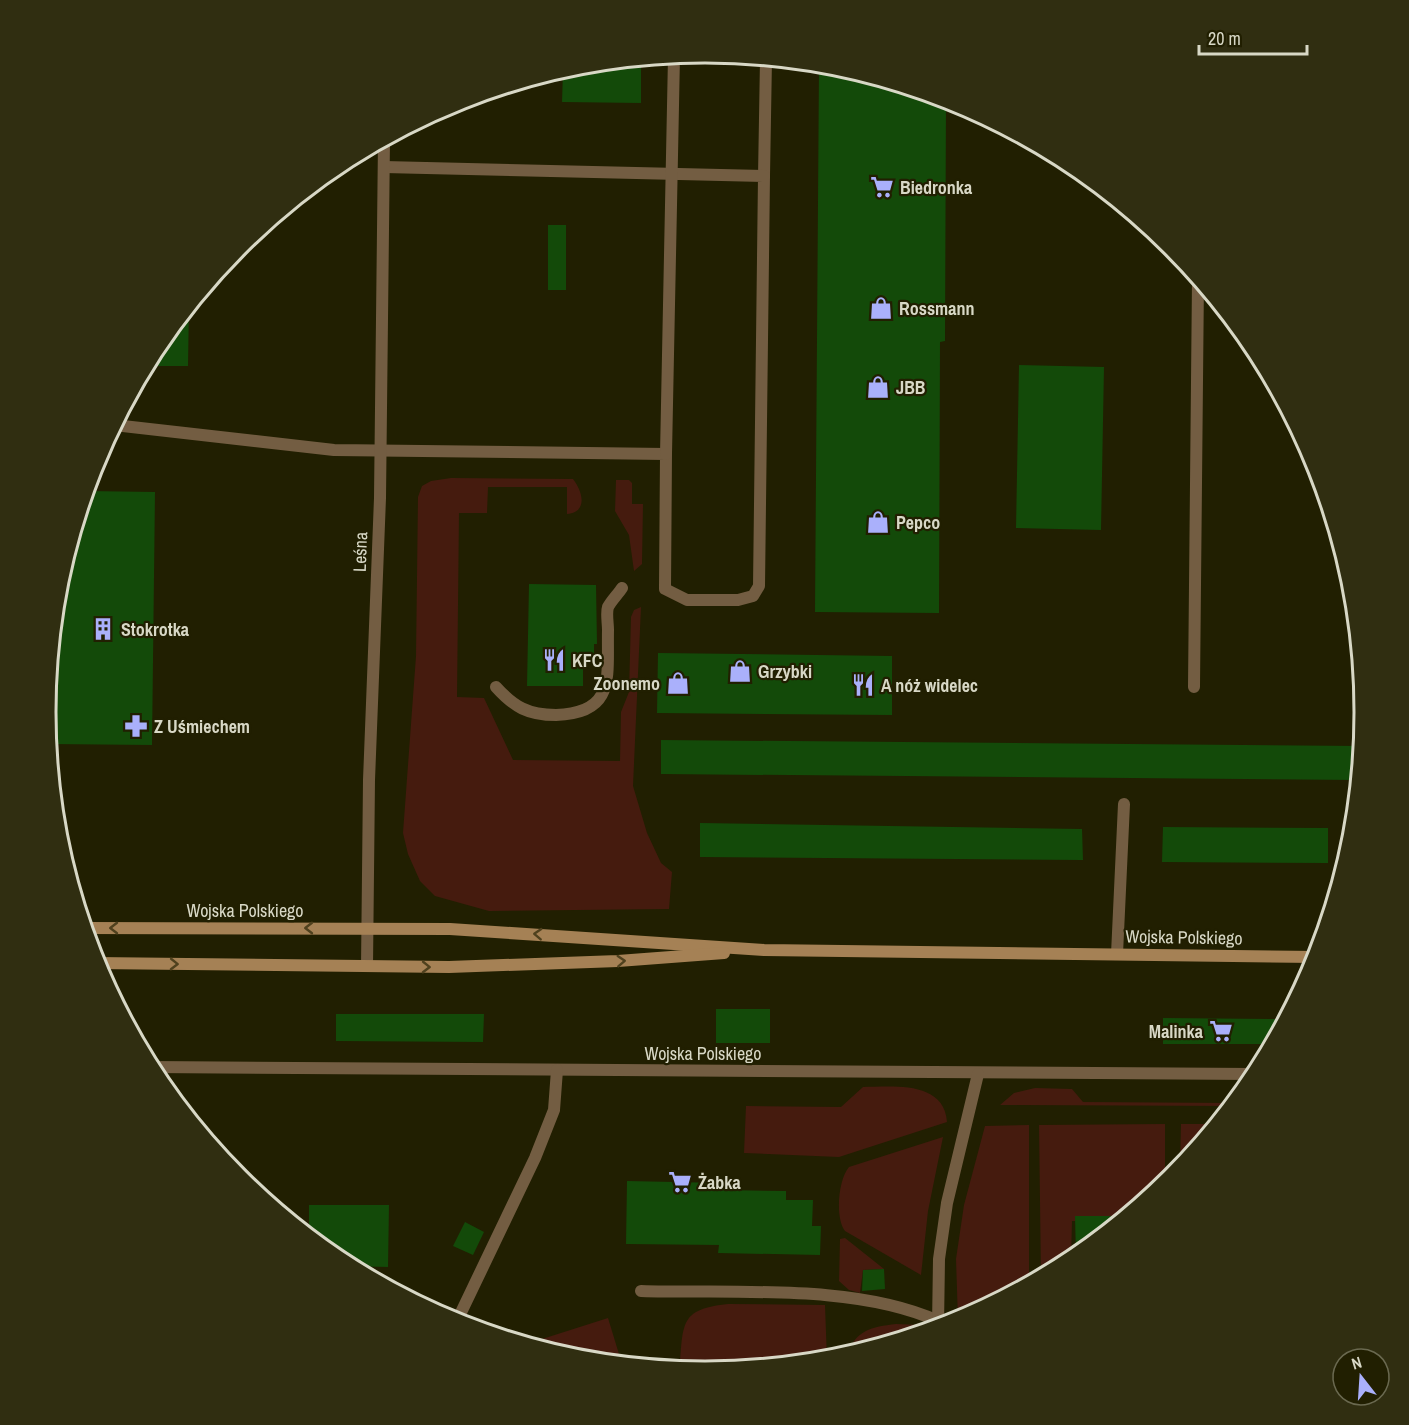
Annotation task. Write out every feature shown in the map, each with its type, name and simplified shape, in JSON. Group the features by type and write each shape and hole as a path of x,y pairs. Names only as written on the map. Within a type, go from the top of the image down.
{"main road":[{"name":"Wojska Polskiego","path":"93,928 484,930 764,950 1306,957"},
{"name":"Wojska Polskiego","path":"106,963 449,967 607,961 764,950"}],"street":[{"path":"674,64 665,589 687,600 738,600 753,596 759,586 766,67"},
{"name":"Leśna","path":"368,966 369,780 380,452 384,148"},
{"path":"384,167 764,176"},
{"path":"1194,687 1198,292"},
{"path":"122,426 275,445 380,452 666,454"},
{"path":"496,687 511,704 528,713 576,714 590,709 601,699 607,686 608,607 622,588"},
{"path":"1117,954 1124,804"},
{"name":"Wojska Polskiego","path":"161,1067 1243,1074"},
{"path":"461,1314 536,1158 554,1110 557,1070"},
{"path":"938,1318 939,1259 947,1203 978,1074"},
{"path":"641,1291 833,1295 915,1311 931,1320"}],"shaded area":[{"path":"451,478 573,479 581,495 582,501 578,510 567,514 567,487 488,487 487,513 459,513 457,697 484,698 513,760 620,761 621,712 629,692 631,617 634,610 641,607 633,786 647,833 661,863 672,872 669,909 489,911 435,896 420,881 408,854 403,833 416,656 418,497 422,486 431,481"},
{"path":"616,480 629,480 632,483 632,504 643,504 642,564 634,571 629,535 615,511"},
{"path":"863,1087 902,1087 927,1092 944,1108 947,1122 839,1157 744,1153 746,1106 841,1107"},
{"path":"1035,1088 1072,1089 1083,1102 1223,1103 1220,1106 1000,1105 1014,1093"},
{"path":"1165,1124 1165,1169 1107,1221 1072,1221 1071,1247 1041,1267 1039,1125"},
{"path":"1181,1124 1206,1124 1192,1140 1180,1152"},
{"path":"1029,1125 1029,1275 958,1310 956,1259 964,1205 985,1126"},
{"path":"943,1137 928,1211 921,1275 845,1231 840,1217 840,1190 849,1167"},
{"path":"845,1238 884,1269 863,1270 860,1293 849,1290 839,1281 840,1239"},
{"path":"728,1304 825,1305 827,1350 747,1360 680,1361 682,1337 688,1320 693,1314 713,1306"},
{"path":"608,1318 620,1356 578,1349 540,1340"},
{"path":"896,1324 919,1325 853,1344 866,1331"}],"building":[{"path":"641,67 641,103 562,102 563,80"},
{"path":"819,74 872,86 946,110 945,341 940,342 939,613 815,612"},
{"path":"548,225 566,225 566,290 548,290"},
{"path":"189,319 188,366 156,366"},
{"path":"1019,365 1104,367 1101,530 1016,528"},
{"name":"Stokrotka","path":"95,491 155,492 152,745 57,744 57,670 61,628 78,545"},
{"path":"529,584 596,585 597,644 594,644 594,662 583,662 583,686 527,686"},
{"path":"658,653 892,656 892,715 657,713"},
{"path":"661,740 1352,746 1350,780 661,774"},
{"path":"700,823 1082,829 1083,860 700,857"},
{"path":"1163,827 1328,828 1328,863 1162,862"},
{"path":"716,1009 770,1009 770,1043 716,1043"},
{"path":"336,1014 484,1014 483,1042 336,1041"},
{"name":"Malinka","path":"1163,1018 1277,1019 1263,1044 1163,1044"},
{"path":"627,1181 722,1183 722,1190 786,1191 786,1200 813,1200 812,1226 821,1226 820,1255 718,1253 719,1245 626,1244"},
{"path":"309,1205 389,1205 388,1267 367,1266 309,1227"},
{"path":"1075,1216 1113,1216 1100,1227 1076,1244"},
{"path":"465,1222 484,1232 473,1255 453,1246"},
{"path":"884,1269 885,1289 862,1291 863,1270"}],"place":[{"name":"Biedronka","path":"882,187"},
{"name":"Rossmann","path":"881,308"},
{"name":"JBB","path":"878,387"},
{"name":"Pepco","path":"878,522"},
{"name":"Stokrotka","path":"103,629"},
{"name":"KFC","path":"554,660"},
{"name":"Grzybki","path":"740,671"},
{"name":"Zoonemo","path":"678,683"},
{"name":"A nóż widelec","path":"863,685"},
{"name":"Z Uśmiechem","path":"136,726"},
{"name":"Malinka","path":"1221,1031"},
{"name":"Żabka","path":"680,1182"}]}
